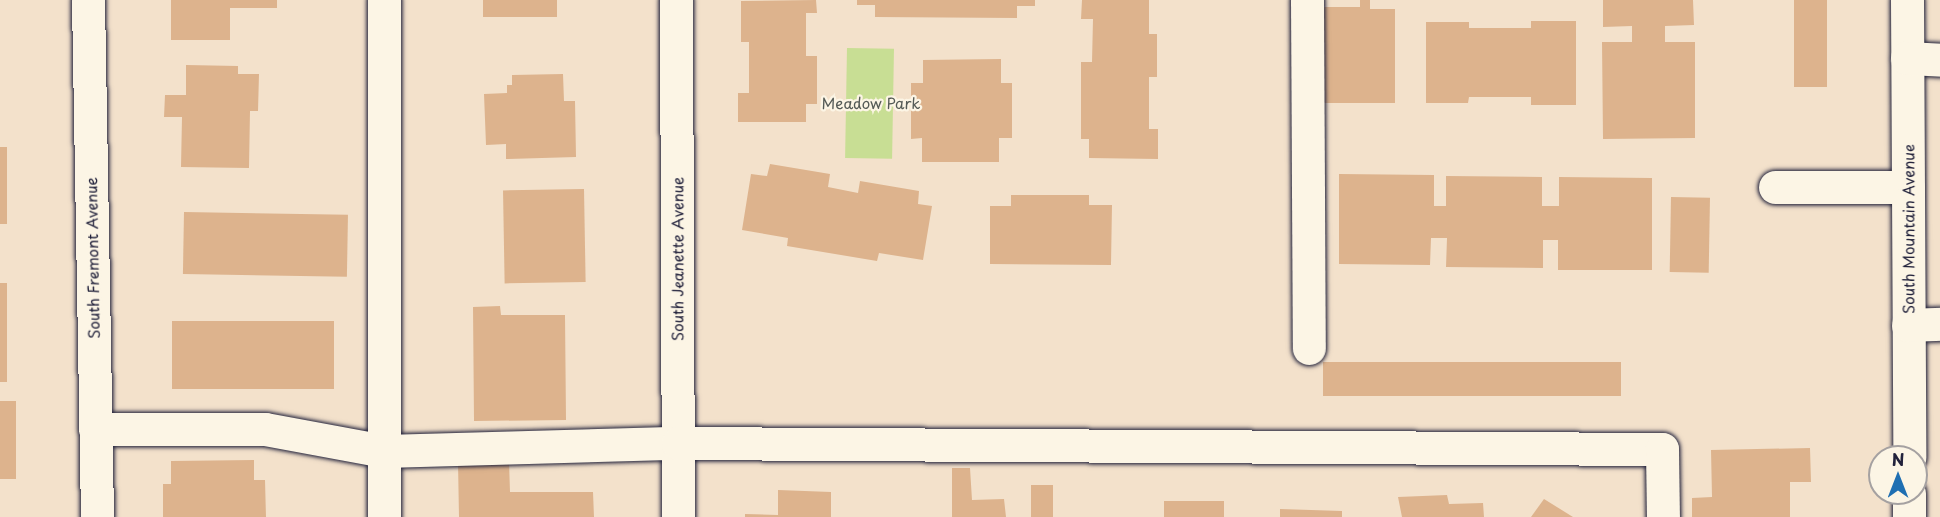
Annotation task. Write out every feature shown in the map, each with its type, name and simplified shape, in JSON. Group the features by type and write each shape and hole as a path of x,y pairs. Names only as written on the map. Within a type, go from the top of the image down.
{"street":[{"name":"South Fremont Avenue","path":"88,0 97,517"},
{"path":"384,0 384,517"},
{"name":"South Jeanette Avenue","path":"676,0 678,517"},
{"path":"1307,0 1309,348"},
{"name":"South Mountain Avenue","path":"1907,0 1908,187 1924,325 1910,445"},
{"path":"1907,58 1940,60"},
{"path":"1775,187 1908,187"},
{"path":"95,429 265,429 384,451 678,443 1662,449 1663,517"}],"green space":[{"name":"Meadow Park","path":"847,48 894,49 892,159 845,158"}],"building":[{"path":"171,0 277,0 277,8 230,8 230,40 171,40"},
{"path":"483,0 557,0 557,17 483,17"},
{"path":"816,0 817,13 806,13 806,56 817,56 817,104 806,104 806,122 738,122 738,93 749,93 749,42 741,42 741,1"},
{"path":"857,0 1035,0 1035,6 1017,6 1017,18 875,17 875,5 857,5"},
{"path":"1082,0 1149,0 1149,34 1157,34 1157,77 1149,77 1149,129 1158,129 1158,159 1089,158 1089,139 1081,139 1081,62 1092,62 1093,19 1081,19"},
{"path":"1360,0 1370,0 1370,9 1395,9 1395,103 1324,103 1323,7 1360,7"},
{"path":"1603,0 1693,0 1694,25 1665,26 1665,42 1695,42 1695,138 1603,139 1602,42 1632,42 1632,26 1603,27"},
{"path":"1794,0 1827,0 1827,87 1794,87"},
{"path":"1531,21 1576,21 1576,105 1531,105 1531,97 1469,97 1468,103 1426,103 1426,22 1469,22 1469,28 1531,28"},
{"path":"1001,59 1001,83 1012,83 1012,138 999,138 999,162 922,162 922,138 911,139 911,83 923,83 923,60"},
{"path":"186,65 238,66 238,74 259,74 258,111 250,111 249,168 181,167 182,117 164,117 165,95 186,95"},
{"path":"563,74 564,101 575,101 576,157 506,159 506,144 486,145 484,94 507,93 507,85 512,85 512,75"},
{"path":"0,147 7,147 7,224 0,224"},
{"path":"770,164 830,174 828,187 858,193 860,181 919,191 918,204 932,206 923,260 879,253 877,261 787,246 788,238 742,230 751,174 767,176"},
{"path":"1339,174 1434,175 1434,206 1446,206 1446,176 1542,177 1542,206 1559,206 1559,177 1652,178 1652,270 1558,270 1558,240 1543,240 1543,268 1446,267 1447,238 1431,238 1430,265 1339,264"},
{"path":"584,189 586,282 505,283 503,190"},
{"path":"1011,195 1089,195 1089,205 1112,205 1111,265 990,264 990,206 1011,206"},
{"path":"1671,197 1710,198 1709,273 1670,272"},
{"path":"184,212 348,215 347,277 183,274"},
{"path":"0,283 7,283 7,382 0,382"},
{"path":"500,306 501,315 565,315 566,420 474,421 473,307"},
{"path":"172,321 334,321 334,389 172,389"},
{"path":"1323,362 1621,362 1621,396 1323,396"},
{"path":"0,401 16,401 16,479 0,479"},
{"path":"1810,448 1811,482 1790,482 1790,517 1692,517 1692,498 1712,497 1711,450"},
{"path":"254,460 254,480 265,480 266,517 163,517 163,484 171,484 171,461"},
{"path":"509,461 510,492 593,492 594,517 459,517 458,462"},
{"path":"952,468 970,468 972,500 1004,499 1006,517 952,517"},
{"path":"1031,485 1053,485 1053,517 1031,517"},
{"path":"778,490 831,492 831,517 745,517 745,514 778,515"},
{"path":"1447,495 1449,504 1483,503 1484,517 1402,517 1398,497"},
{"path":"1544,499 1573,517 1531,517"},
{"path":"1164,501 1224,501 1224,517 1164,517"},
{"path":"1280,509 1342,511 1342,517 1280,517"}]}
